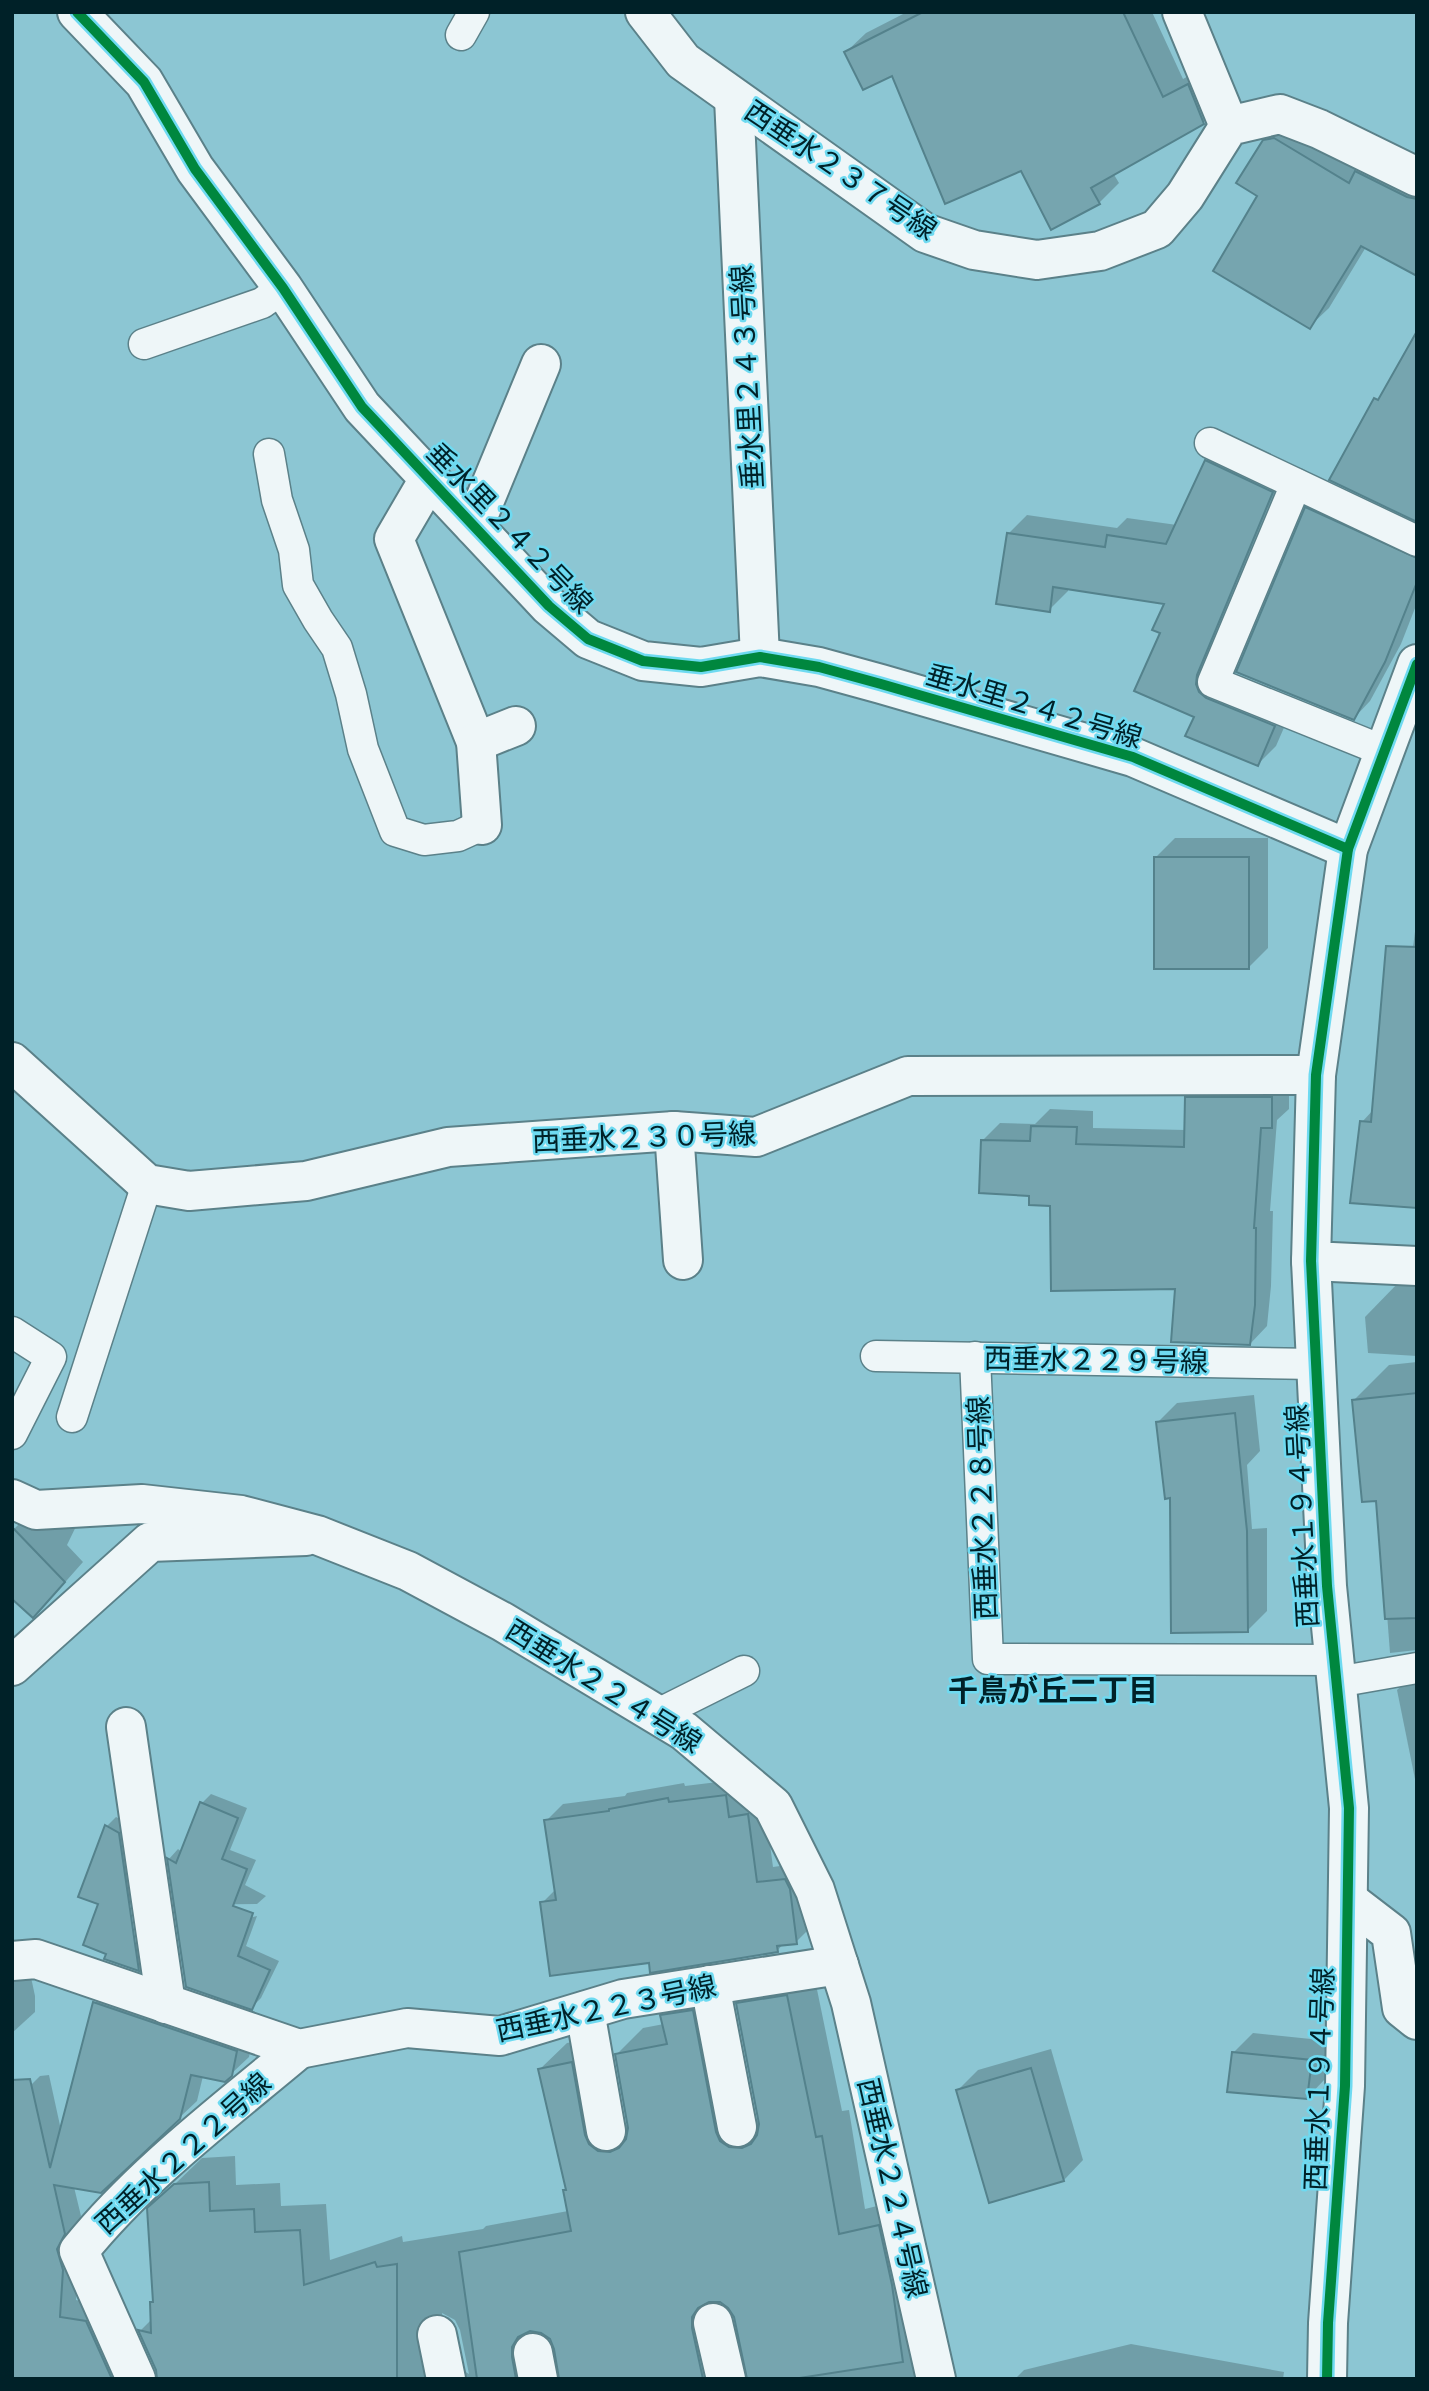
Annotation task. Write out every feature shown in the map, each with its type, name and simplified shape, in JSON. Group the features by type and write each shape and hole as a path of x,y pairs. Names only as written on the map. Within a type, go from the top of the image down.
{"street":[{"name":"垂水里２４２号線","path":"77,12 144,82 272,295 362,407 549,606 588,639 643,661 701,667 760,657 819,667 881,684 1133,757 1348,849"},
{"name":"西垂水２３７号線","path":"645,12 683,61 734,98 925,233 974,250 1037,260 1100,251 1157,229 1185,196 1229,126"},
{"path":"1182,12 1229,126 1280,114 1319,129 1417,177"},
{"name":"垂水里２４３号線","path":"734,98 760,657"},
{"path":"474,526 541,364"},
{"path":"429,479 394,538 476,742 482,825"},
{"name":"西垂水１９４号線","path":"1327,2379 1328,2323 1345,2086 1349,1808 1327,1586 1315,1364 1311,1261 1316,1075 1348,849 1417,664"},
{"path":"476,742 516,726"},
{"path":"12,1062 147,1184"},
{"name":"西垂水２３０号線","path":"147,1184 189,1191 306,1181 448,1147 674,1131 756,1137 908,1076 1316,1075"},
{"path":"674,1131 683,1260"},
{"path":"1311,1261 1417,1266"},
{"name":"西垂水２２４号線","path":"12,1499 36,1510 142,1504 241,1515 317,1535 408,1571 503,1622 684,1731 773,1806 815,1890 851,2003 936,2379"},
{"path":"12,1665 150,1542 317,1535"},
{"path":"126,1727 166,2004"},
{"path":"1348,1900 1391,1933 1402,2008 1417,2020"},
{"name":"西垂水２２３号線","path":"12,1961 36,1959 299,2049 407,2028 500,2036 622,1999 839,1965"},
{"path":"710,1985 737,2127"},
{"path":"585,2011 606,2131"},
{"name":"西垂水２２２号線","path":"136,2379 79,2251 100,2224 182,2147 299,2049"},
{"path":"713,2323 726,2379"},
{"path":"437,2335 446,2379"}],"lane":[{"path":"144,344 272,295"},
{"path":"1209,443 1417,541"},
{"path":"269,454 277,500 294,550 298,585 337,648 351,694 363,750 395,831 424,840 458,836 482,825"},
{"path":"1296,484 1213,682 1384,751"},
{"path":"72,1417 147,1184"},
{"path":"12,1332 51,1357 12,1434"},
{"name":"西垂水２２９号線","path":"876,1356 1315,1364"},
{"name":"西垂水２２８号線","path":"975,1357 988,1659 1335,1671"},
{"path":"1335,1671 1417,1668"},
{"path":"656,1714 744,1671"}],"building":[{"path":"923,12 1123,12 1163,97 1188,84 1204,124 1091,188 1100,204 1051,230 1021,171 945,204 892,76 863,90 844,52"},
{"path":"1274,138 1349,183 1355,171 1407,197 1417,199 1417,276 1361,246 1310,329 1213,271 1257,196 1236,183 1263,140"},
{"path":"1417,331 1417,522 1329,480 1374,398 1378,400"},
{"path":"1205,460 1273,492 1197,675 1196,684 1199,692 1206,698 1275,726 1258,766 1185,736 1194,717 1134,691 1160,633 1152,630 1164,604 1053,587 1050,612 996,604 1007,533 1105,547 1107,535 1166,544"},
{"path":"1305,507 1417,558 1417,582 1385,662 1354,720 1236,672"},
{"path":"1154,857 1249,857 1249,969 1154,969"},
{"path":"1386,946 1417,947 1417,1208 1350,1203 1360,1121 1371,1122"},
{"path":"1185,1097 1272,1097 1272,1128 1261,1128 1254,1228 1255,1305 1250,1345 1171,1342 1175,1289 1051,1291 1050,1206 1029,1205 1029,1196 979,1193 981,1140 1030,1141 1031,1126 1077,1127 1076,1144 1184,1147"},
{"path":"1417,1393 1417,1618 1385,1619 1376,1501 1362,1502 1352,1400"},
{"path":"1235,1413 1247,1531 1248,1632 1171,1633 1170,1498 1165,1499 1156,1422"},
{"path":"12,1527 65,1582 33,1618 12,1599"},
{"path":"726,1795 729,1817 748,1814 757,1882 785,1879 790,1889 797,1944 777,1946 778,1952 650,1973 649,1963 550,1976 540,1902 556,1900 544,1820 609,1811 668,1798 669,1802"},
{"path":"200,1802 238,1818 222,1859 247,1869 233,1906 253,1913 238,1956 270,1970 252,2010 186,1987 167,1858 176,1863"},
{"path":"105,1825 119,1833 139,1971 104,1959 106,1954 83,1945 98,1904 78,1897"},
{"path":"787,1995 816,2137 822,2136 839,2234 879,2225 892,2285 903,2362 793,2379 747,2379 734,2317 720,2302 709,2302 698,2308 692,2317 703,2379 559,2379 550,2339 541,2333 530,2331 518,2337 512,2347 516,2379 477,2379 459,2252 571,2231 563,2190 566,2190 538,2069 572,2062 585,2135 589,2144 598,2151 610,2152 619,2148 626,2139 628,2128 615,2054 667,2044 660,2015 693,2010 716,2132 720,2141 729,2147 742,2148 751,2144 757,2135 759,2124 736,2003"},
{"path":"93,2002 237,2051 232,2076 225,2082 191,2075 180,2119 101,2193 54,2185 65,2234 57,2249 63,2270 60,2317 86,2321 112,2379 12,2379 12,2080 30,2079 50,2168"},
{"path":"1232,2052 1312,2060 1307,2099 1227,2092"},
{"path":"1031,2068 1064,2181 989,2203 956,2090"},
{"path":"209,2182 210,2211 254,2209 255,2232 300,2230 304,2285 375,2262 377,2267 397,2264 397,2378 157,2379 156,2370 138,2330 151,2333 150,2302 153,2302 147,2208 174,2184"}],"cycle path":[{"path":"77,12 144,82 195,169 283,288 362,407 549,606 588,639 643,661 701,667 760,657 819,667 881,684 1133,757 1348,849"},
{"path":"1327,2379 1328,2323 1345,2086 1349,1808 1327,1586 1311,1261 1316,1075 1348,849 1417,664"}],"district":[{"name":"千鳥が丘二丁目","path":"1053,1691"}]}
